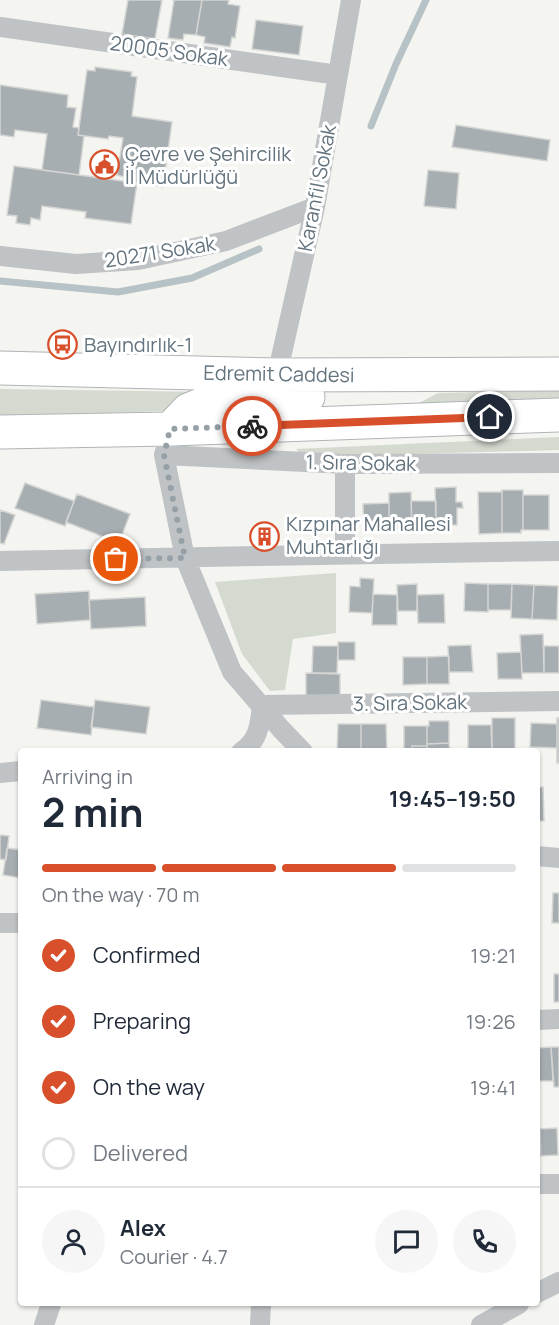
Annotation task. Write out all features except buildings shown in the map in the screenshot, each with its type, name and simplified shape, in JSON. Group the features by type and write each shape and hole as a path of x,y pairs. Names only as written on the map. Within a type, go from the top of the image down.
{"highway":[{"name":"Edremit Caddesi","path":"0,368 277,375 559,374"},
{"path":"167,442 188,410 213,400 340,396 482,375"},
{"path":"0,432 167,442 559,415"}],"street":[{"name":"Karanfil Sokak","path":"277,375 315,207 351,0"},
{"name":"20005 Sokak","path":"0,27 338,75"},
{"name":"20271 Sokak","path":"0,256 76,264 138,260 226,241 315,207"},
{"name":"1. Sıra Sokak","path":"167,442 345,464 559,463"},
{"path":"167,442 185,558 232,672 300,748"},
{"path":"345,464 345,553"},
{"path":"0,561 345,553 559,551"},
{"name":"3. Sıra Sokak","path":"262,705 559,701"},
{"path":"245,748 253,741 259,730 262,705"},
{"path":"0,773 18,771"},
{"path":"540,856 559,858"},
{"path":"0,923 18,923"},
{"path":"540,1020 559,1019"},
{"path":"540,1184 559,1184"},
{"path":"540,1292 559,1282"},
{"path":"44,1325 50,1306"},
{"path":"260,1325 261,1306"},
{"path":"496,1322 516,1306"}],"shaded area":[{"path":"0,389 213,392 163,411 0,417"},
{"path":"559,390 559,399 417,404 438,393"},
{"path":"559,437 559,450 303,457 296,449"},
{"path":"336,573 336,633 293,639 285,690 270,691 242,654 215,582"}],"waterway":[{"path":"371,126 396,64 426,0"},
{"path":"0,281 118,292 192,278 259,249"}],"way so far":[{"path":"116,559 185,558 164,455 170,429 252,426"}],"place":[{"name":"Çevre ve Şehircilik İl Müdürlüğü","path":"104,165"},
{"name":"Bayındırlık-1","path":"63,345"},
{"name":"Kızpınar Mahallesi Muhtarlığı","path":"265,536"}],"route":[{"path":"252,426 490,417"}]}
